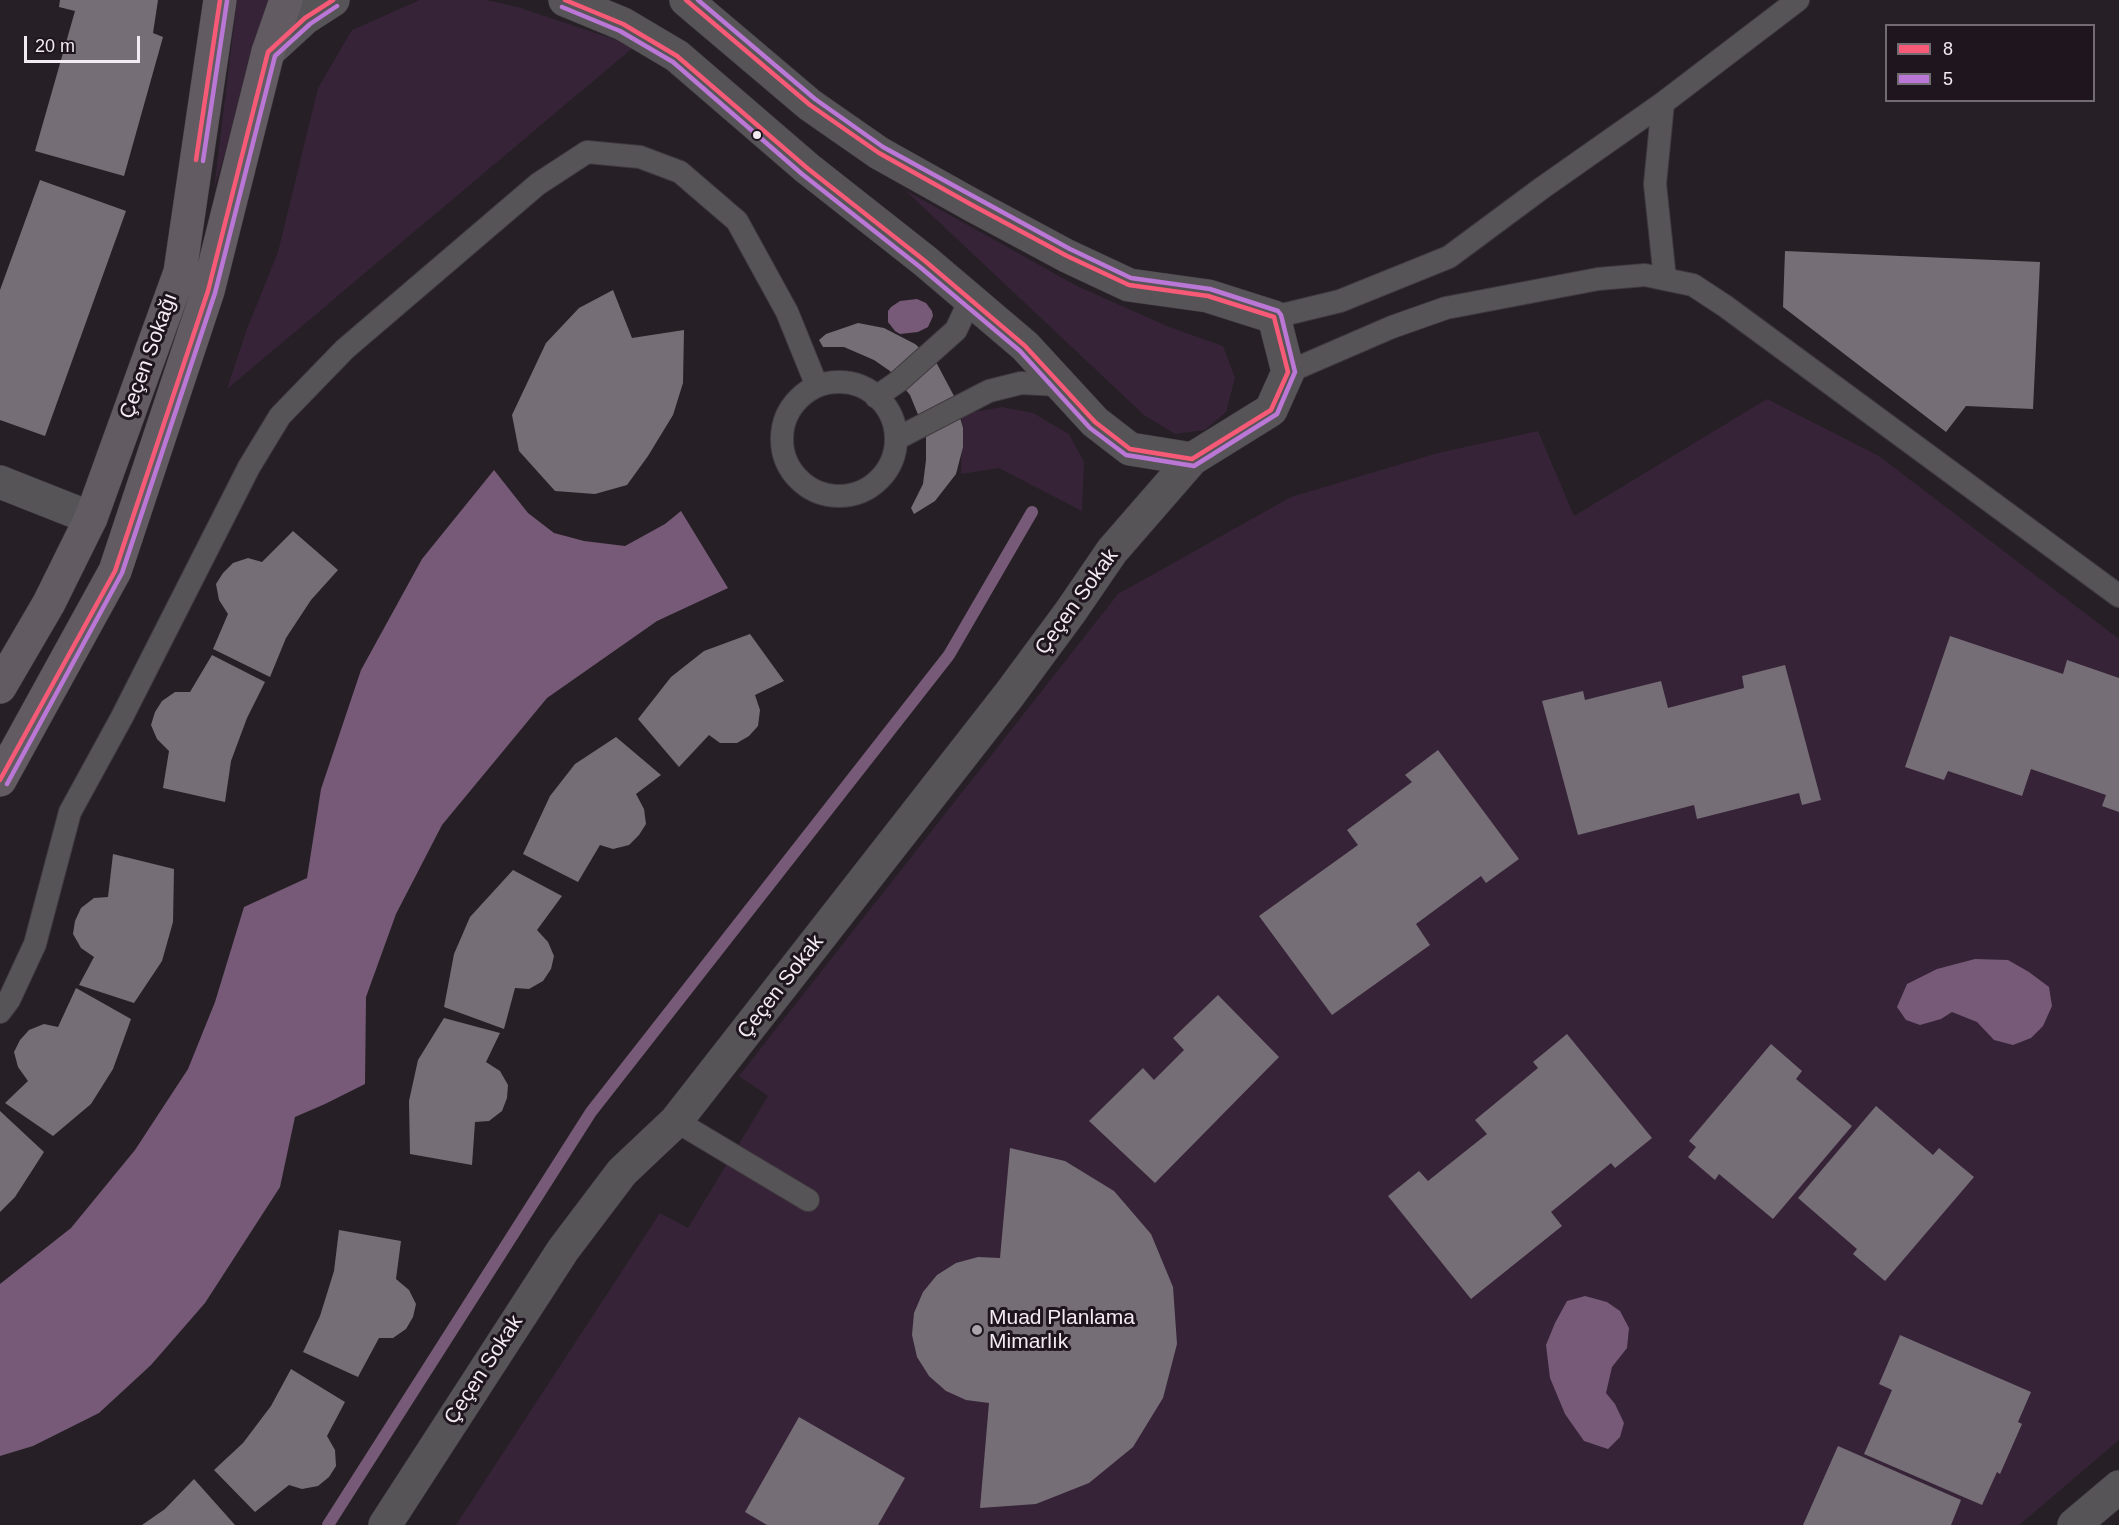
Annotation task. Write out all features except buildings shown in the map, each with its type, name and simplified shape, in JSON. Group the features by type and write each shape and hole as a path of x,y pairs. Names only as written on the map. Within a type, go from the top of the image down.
{"main road":[{"name":"Çeçen Sokağı","path":"0,687 49,603 91,518 180,272 220,0"},
{"name":"Çeçen Sokağı","path":"0,780 115,571 208,291 268,52 286,0"}],"street":[{"path":"268,52 305,18 333,0"},
{"path":"565,0 623,24 677,56 807,168 1024,346 1095,423 1130,449 1192,459"},
{"path":"686,0 810,105 879,153 972,206 1067,256 1129,285 1209,296 1274,317 1288,372"},
{"name":"Çeçen Sokak","path":"385,1525 563,1250 622,1172 676,1121 1009,694 1112,551 1192,459 1271,410 1288,372"},
{"path":"0,482 91,518"},
{"path":"2074,1525 2119,1487"}],"lane":[{"path":"1274,317 1340,302 1449,257 1663,103 1798,0"},
{"path":"1663,103 1655,184 1665,279"},
{"path":"0,1012 9,1000 36,944 70,812 122,717 249,467 280,416 345,350 538,184 587,152 640,157 680,172 737,221 787,312 818,386"},
{"path":"1288,372 1392,327 1446,308 1598,279 1645,275 1693,285 1725,306 2119,596"},
{"path":"876,397 899,381 956,330 970,300"},
{"path":"849,383 863,388 876,397 886,409 893,423 896,438 893,457 884,474 870,487 853,494 834,496 815,491 799,481 788,466 782,447 783,428 789,411 801,396 818,386 849,383"},
{"path":"896,438 989,391 1021,383 1061,385"},
{"path":"676,1121 808,1200"}],"shaded area":[{"path":"237,0 271,0 214,189"},
{"path":"420,0 486,0 517,7 635,46 227,389 247,329 278,252 318,88 352,30"},
{"path":"905,190 1077,286 1169,327 1223,346 1235,378 1226,412 1205,430 1175,434 1144,415"},
{"path":"917,299 926,303 932,311 933,316 928,327 918,332 900,334 888,322 888,311 900,301"},
{"path":"1767,399 1879,456 2119,639 2119,1440 2019,1525 456,1525 660,1213 688,1228 768,1096 739,1076 1118,594 1291,497 1438,453 1538,431 1574,516"},
{"path":"1002,407 1033,413 1069,434 1084,462 1082,511 999,468 961,474 962,414"},
{"path":"494,470 528,513 554,533 584,541 625,546 665,524 681,511 728,588 657,621 547,698 442,825 396,914 366,997 365,1084 295,1117 280,1187 205,1303 151,1365 99,1413 33,1446 0,1456 0,1284 71,1228 135,1150 188,1069 215,1002 244,907 307,878 321,789 361,670 422,559"},
{"path":"1975,959 2008,960 2049,987 2052,1006 2043,1026 2031,1038 2013,1045 1994,1040 1977,1022 1952,1012 1941,1019 1920,1025 1906,1020 1897,1007 1907,984 1937,969"},
{"path":"1585,1296 1607,1302 1620,1311 1629,1328 1627,1348 1612,1367 1606,1393 1615,1404 1624,1423 1620,1437 1608,1449 1584,1441 1565,1414 1550,1378 1546,1345 1555,1323 1567,1301"}],"waterway":[{"path":"328,1525 591,1112 949,655 1032,512"}],"transit line":[{"name":"8","path":"196,160 220,0"},
{"name":"8","path":"0,780 115,571 208,291 268,52 305,18 333,0"},
{"name":"8","path":"565,0 623,24 677,56 807,168 925,261 1025,346 1095,422 1130,449 1192,459 1271,410 1288,372 1274,317 1208,296 1129,285 1067,256 972,205 879,153 810,105 686,0"},
{"name":"5","path":"562,7 620,31 673,62 802,174 920,267 1020,351 1090,428 1126,455 1194,466 1277,414 1295,372 1281,315 1278,311 1210,289 1131,278 1070,249 883,147 815,99 698,0"},
{"name":"5","path":"203,161 227,1"},
{"name":"5","path":"7,784 122,573 215,293 275,56 310,24 337,6"}],"place":[{"name":"Muad Planlama Mimarlık","path":"977,1330"}]}
